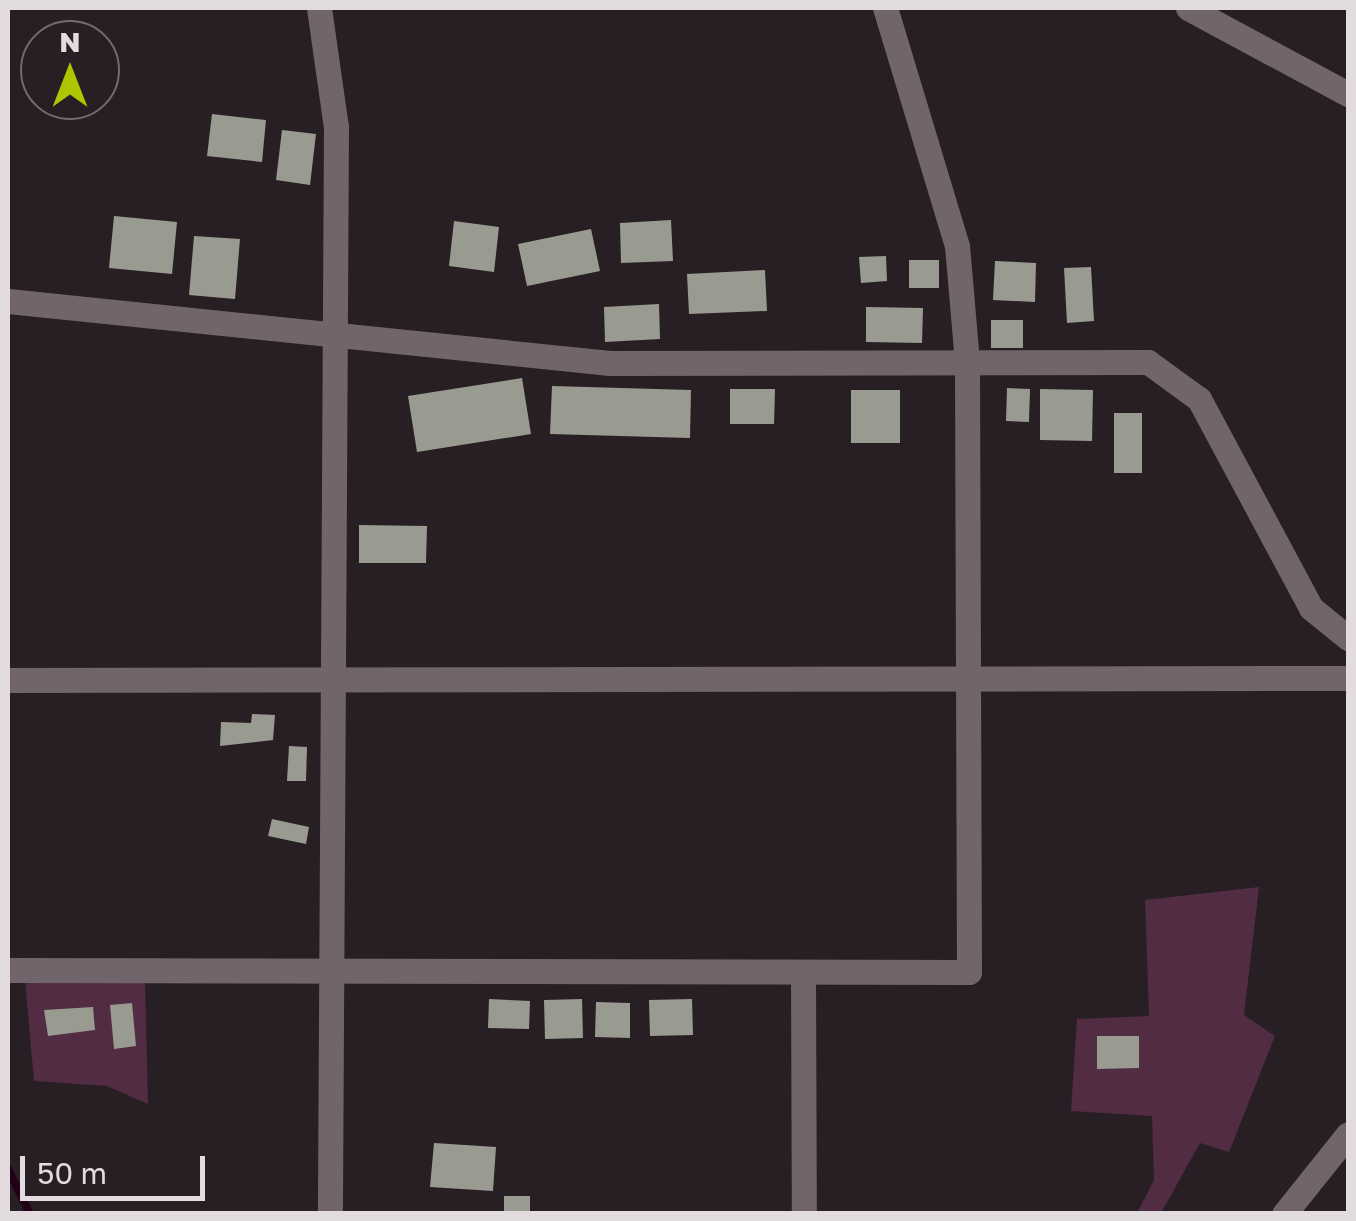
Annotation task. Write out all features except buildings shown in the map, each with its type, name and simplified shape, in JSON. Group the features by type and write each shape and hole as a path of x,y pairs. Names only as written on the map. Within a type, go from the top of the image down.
{"street":[{"path":"319,8 336,127 330,1214"},
{"path":"8,970 330,974 969,972 966,362 957,246 886,8"},
{"path":"1188,8 1348,94"},
{"path":"8,301 610,362 1148,362 1180,377 1311,608 1348,638"},
{"path":"8,680 1348,678"},
{"path":"803,972 804,1214"},
{"path":"1284,1214 1348,1134"}],"shaded area":[{"path":"1259,887 1244,1015 1275,1036 1229,1152 1200,1143 1161,1213 1137,1213 1154,1180 1152,1116 1071,1111 1077,1019 1149,1016 1145,900"},
{"path":"145,979 148,1104 107,1086 34,1081 25,980"}],"waterway":[{"path":"8,1169 30,1214"}]}
